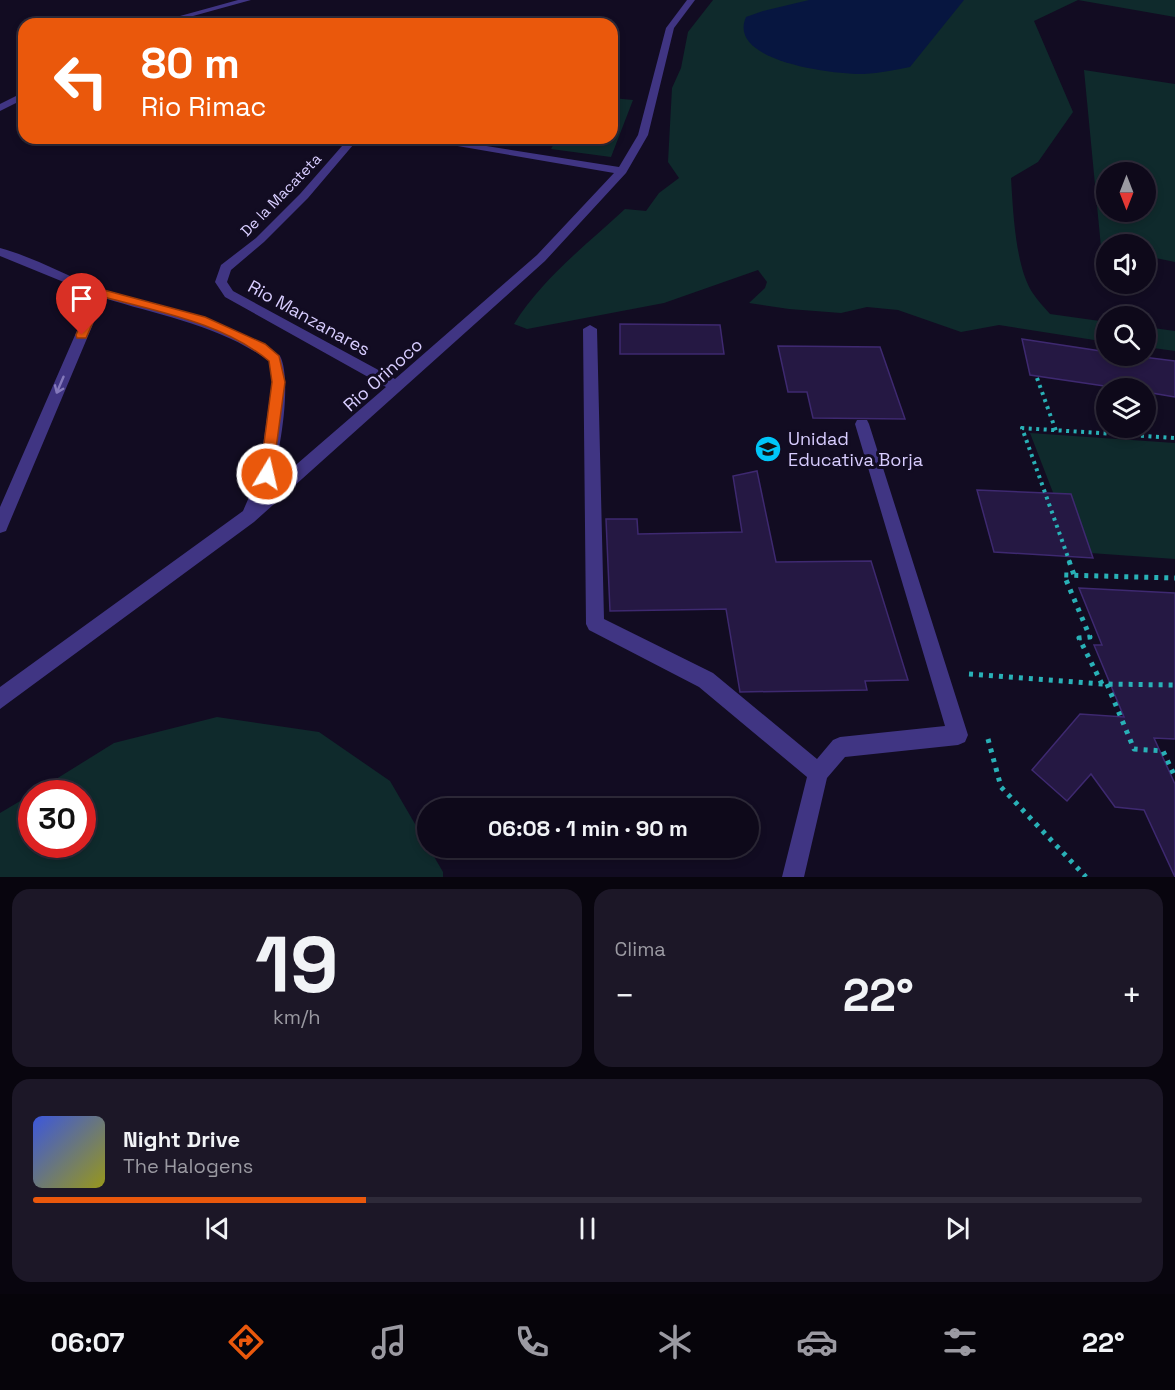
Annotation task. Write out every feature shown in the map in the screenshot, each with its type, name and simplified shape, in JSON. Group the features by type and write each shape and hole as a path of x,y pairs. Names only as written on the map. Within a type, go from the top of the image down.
{"street":[{"path":"178,18 247,0"},
{"name":"Rio Orinoco","path":"0,699 248,517 541,258 622,171 643,135 670,28 692,0"},
{"path":"0,108 18,98"},
{"name":"De la Macateta","path":"225,268 260,240 304,196 349,144"},
{"path":"463,144 622,171"},
{"path":"0,252 100,292 201,319 261,347 275,359 279,382 267,474 248,517"},
{"name":"Rio Manzanares","path":"225,268 221,282 229,294 397,387"},
{"path":"0,526 100,292"},
{"path":"590,329 595,624 706,680 818,773"},
{"path":"793,877 818,773 840,747 958,735 862,424"}],"path":[{"path":"1037,378 1056,431"},
{"path":"1074,575 1022,428 1175,438"},
{"path":"1175,578 1064,575 1090,637 1078,638 1105,684 1134,749 1163,751 1175,777"},
{"path":"972,685 969,674 1105,684 1175,685"},
{"path":"985,730 1001,787 1086,877"}],"green space":[{"path":"713,0 1078,0 1034,21 1073,112 1038,162 1011,178 1018,252 1026,281 1036,298 1050,314 1096,320 1096,340 999,325 961,332 898,310 867,307 841,313 749,303 765,288 767,282 758,270 664,303 527,329 514,324 551,277 625,209 646,211 659,193 679,178 668,162 672,88 681,68 688,32"},
{"path":"1078,0 1175,0 1175,17"},
{"path":"1084,70 1175,84 1175,262 1156,258 1156,234 1100,234 1099,222 1156,222 1156,162 1096,162 1096,195"},
{"path":"618,99 633,100 618,139"},
{"path":"554,144 616,144 611,157 551,149"},
{"path":"1156,328 1175,331 1175,351 1156,348"},
{"path":"1030,433 1175,443 1175,559 1076,552"},
{"path":"217,717 319,732 390,781 417,827 417,858 435,858 443,872 443,877 0,877 0,813 18,802 18,858 96,858 96,780 55,780 114,743"}],"water":[{"path":"809,0 964,0 910,67 850,74 787,63 767,55 752,45 744,32 746,17"}],"building":[{"path":"620,324 720,325 724,354 620,354"},
{"path":"1022,339 1096,350 1096,366 1156,366 1156,359 1175,361 1175,397 1156,394 1156,378 1096,378 1096,385 1030,375"},
{"path":"778,346 880,347 905,419 813,418 807,392 788,392"},
{"path":"757,471 776,562 871,561 908,680 865,681 867,690 740,692 726,609 610,611 606,519 637,519 638,534 742,532 733,476"},
{"path":"977,490 1071,494 1093,558 994,552"},
{"path":"1079,588 1175,593 1175,739 1154,738 1175,784 1175,877 1144,810 1115,807 1091,774 1067,801 1032,770 1080,714 1124,717 1094,645 1102,645"}],"place":[{"name":"Unidad Educativa Borja","path":"768,449"}],"route":[{"path":"82,335 100,292 201,319 261,347 275,359 279,382 267,474"}]}
